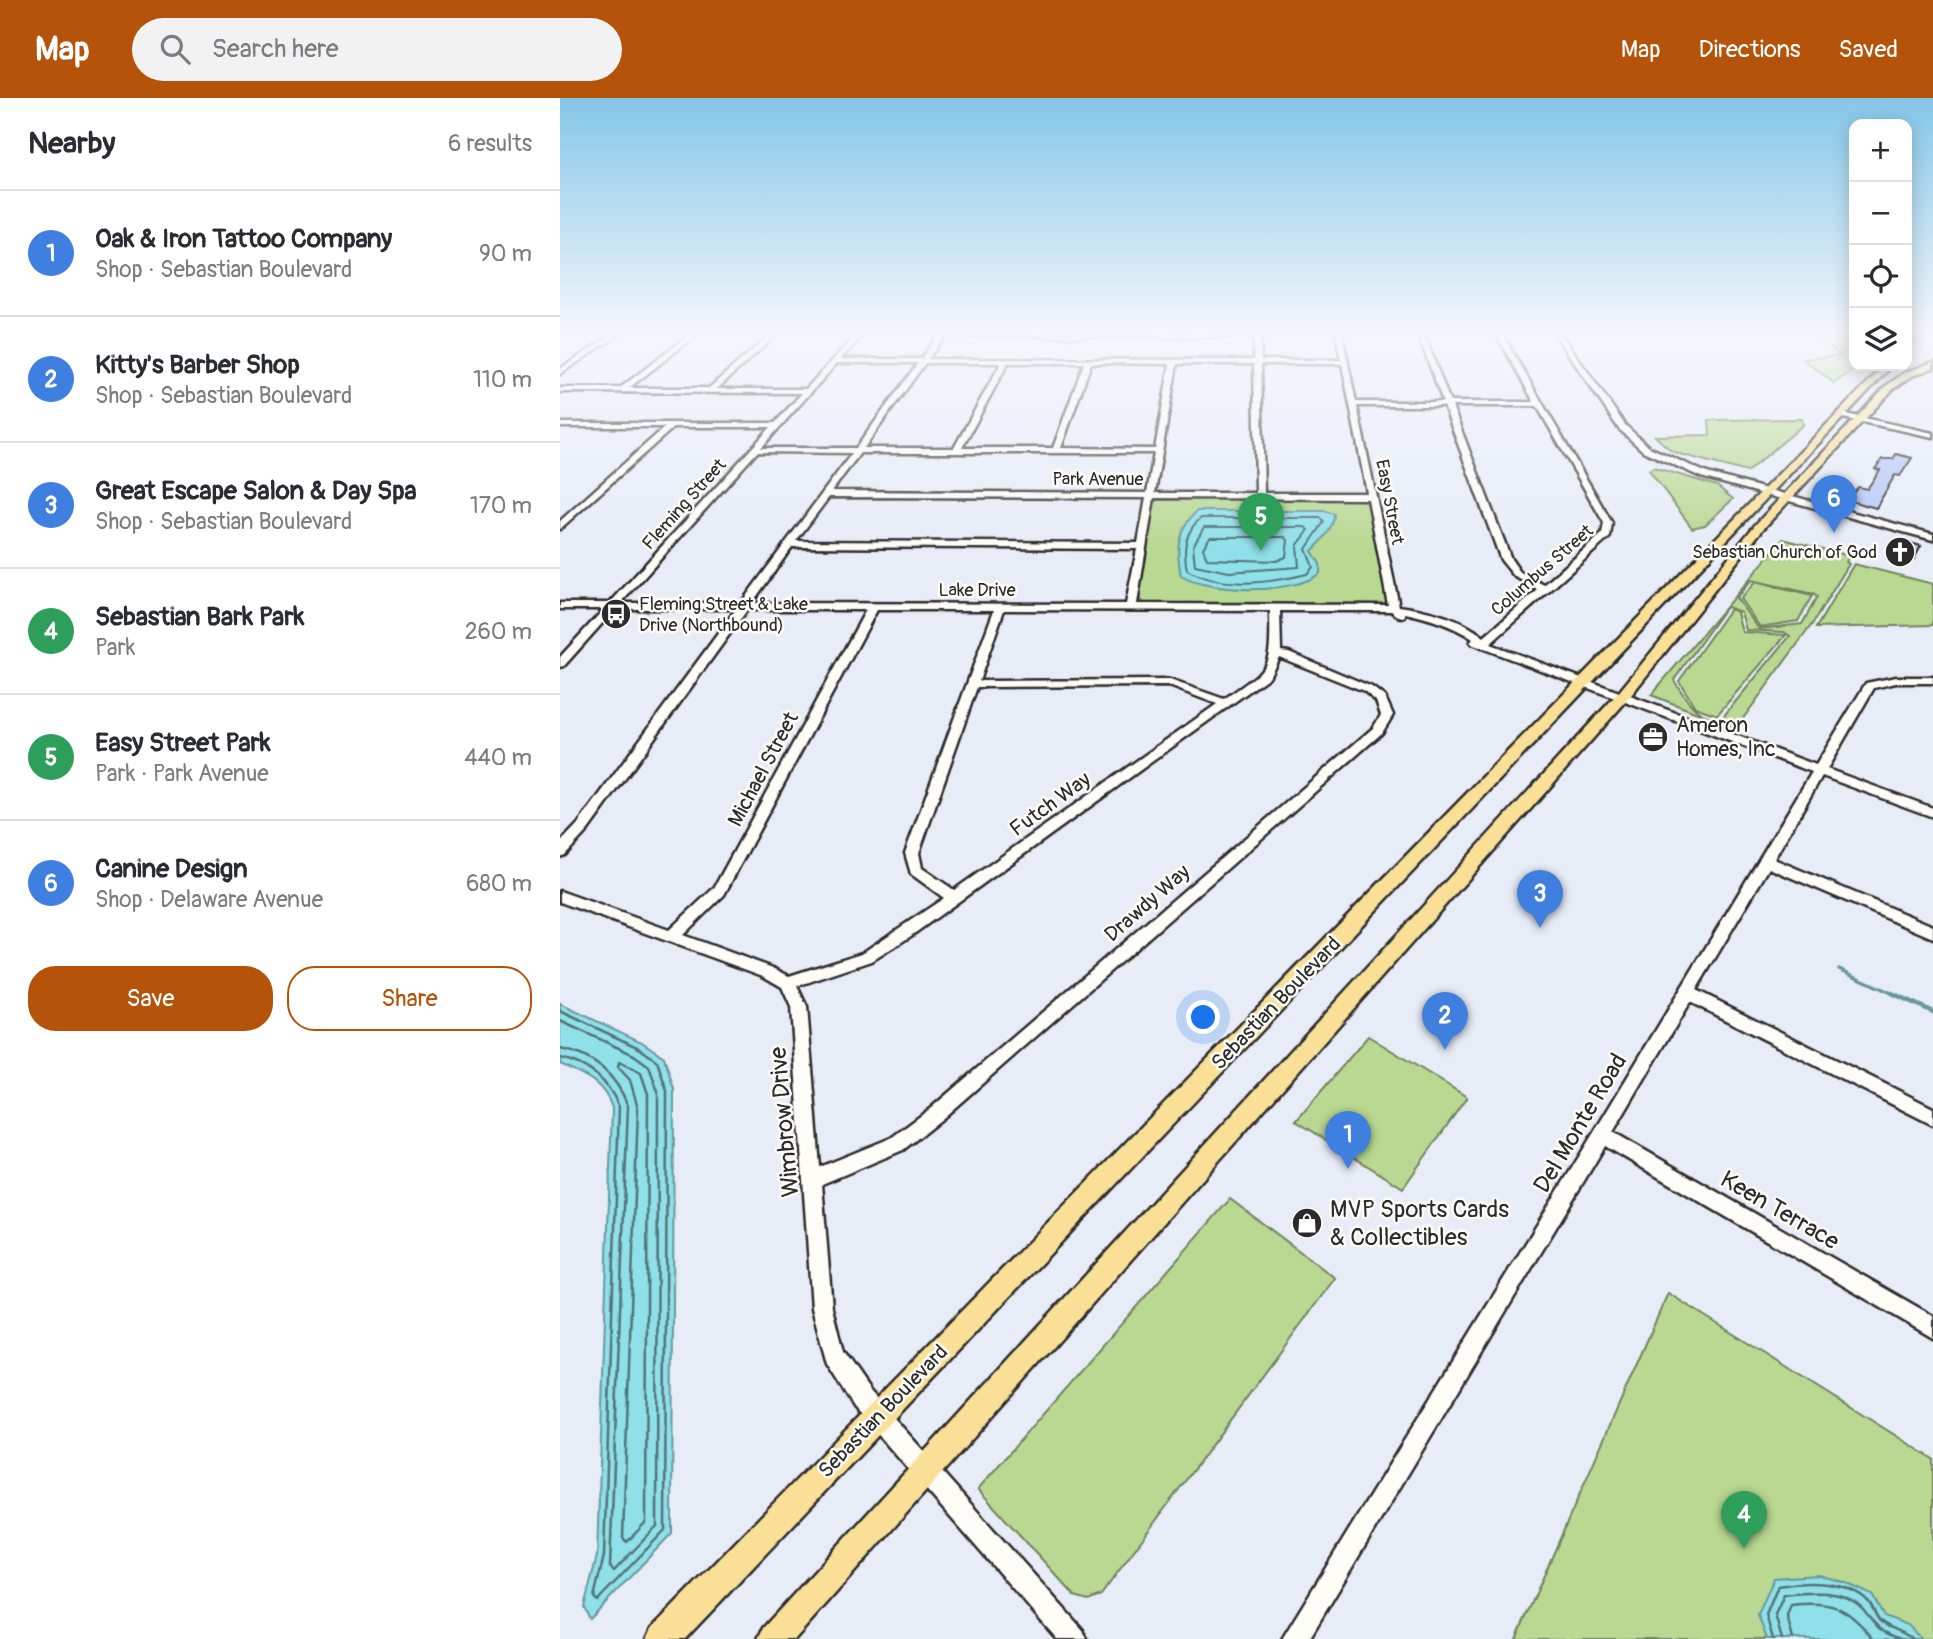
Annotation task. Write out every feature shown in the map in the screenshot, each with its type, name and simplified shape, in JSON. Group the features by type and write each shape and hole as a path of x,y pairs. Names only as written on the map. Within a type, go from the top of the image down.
{"main road":[{"name":"Sebastian Boulevard","path":"663,1639 1850,406"},
{"path":"774,1639 924,1469 1623,696 1759,527 1872,406"}],"street":[{"name":"Fleming Street","path":"560,664 794,406"},
{"path":"560,852 583,827 889,406"},
{"path":"957,450 981,406"},
{"path":"1056,451 1072,406"},
{"path":"1131,607 1166,406"},
{"path":"1259,406 1260,495"},
{"name":"Easy Street","path":"1353,406 1394,608"},
{"path":"1448,406 1506,560 1517,574 1543,589"},
{"name":"Columbus Street","path":"1484,643 1607,536 1608,523 1539,406"},
{"path":"1609,406 1632,438 1672,463 1786,498 1933,537"},
{"path":"1841,415 1933,435"},
{"path":"560,425 777,425"},
{"path":"566,433 577,425"},
{"path":"560,526 672,425"},
{"path":"754,450 1158,452"},
{"name":"Park Avenue","path":"825,494 1370,496"},
{"path":"789,544 1141,545"},
{"name":"Lake Drive","path":"560,606 1394,608"},
{"name":"Michael Street","path":"671,937 719,891 873,607"},
{"path":"954,898 916,870 912,853 1000,607"},
{"path":"1275,608 1276,654"},
{"path":"1394,608 1402,616 1467,641 1484,643 1933,813"},
{"name":"Futch Way","path":"788,983 867,957 954,898 1265,675 1276,654"},
{"name":"Drawdy Way","path":"813,1179 897,1144 937,1113 1378,730 1387,715 1381,699 1368,689 1285,654 1276,654"},
{"name":"Del Monte Road","path":"1295,1639 1602,1135 1870,684 1896,680 1933,680"},
{"path":"973,684 1170,683 1224,703"},
{"path":"1764,860 1933,932"},
{"path":"560,896 788,983"},
{"name":"Wimbrow Drive","path":"788,983 799,1007 822,1308 834,1357 856,1392 1074,1639"},
{"path":"1687,993 1933,1117"},
{"name":"Keen Terrace","path":"1602,1135 1933,1328"}],"green space":[{"path":"1802,419 1803,425 1747,472 1680,454 1670,450 1655,436 1710,435 1709,420"},
{"path":"1653,467 1717,486 1733,499 1705,525 1692,528 1649,470"},
{"path":"1355,497 1369,503 1387,601 1384,604 1149,606 1137,598 1153,501 1157,498"},
{"path":"1783,539 1850,556 1846,562 1849,564 1813,623 1736,728 1651,695","holes":["1751,580 1813,594 1817,597 1802,624 1759,629 1736,598","1726,607 1741,612 1746,630 1784,632 1790,636 1722,718 1713,718 1693,707 1674,680"]},
{"path":"1854,564 1933,584 1933,625 1816,628"},
{"path":"1755,582 1812,596 1798,621 1760,627 1740,599"},
{"path":"1730,609 1737,612 1742,632 1786,635 1717,715 1695,707 1679,681"},
{"path":"1368,1036 1467,1097 1403,1188 1296,1121"},
{"path":"1230,1199 1335,1278 1101,1595 1088,1600 1075,1596 978,1489"},
{"path":"1668,1293 1933,1459 1933,1639 1516,1639"}],"water":[{"path":"1197,511 1324,511 1334,514 1330,529 1312,551 1320,564 1320,573 1291,585 1251,589 1211,586 1181,576 1179,541 1185,526"},
{"path":"560,1004 642,1042 664,1057 674,1089 672,1533 590,1619 584,1607 597,1556 612,1108 598,1085 560,1064"},
{"path":"1819,1575 1872,1595 1884,1616 1908,1625 1921,1639 1767,1639 1758,1615 1774,1578"}],"building":[{"path":"1896,454 1912,458 1900,476 1895,475 1876,508 1847,500 1858,487 1867,489 1880,470 1875,469 1882,459 1893,459"},
{"name":"Sebastian Church of God","path":"1903,541 1921,546 1914,559 1895,554"}],"waterway":[{"path":"1839,969 1896,995"},
{"path":"1892,993 1933,1012"}],"place":[{"name":"Canine Design","path":"1834,533"},
{"name":"Easy Street Park","path":"1261,551"},
{"name":"Sebastian Church of God","path":"1900,552"},
{"name":"Fleming Street & Lake Drive (Northbound)","path":"616,614"},
{"name":"Ameron Homes, Inc","path":"1653,737"},
{"name":"Great Escape Salon & Day Spa","path":"1540,928"},
{"name":"Kitty's Barber Shop","path":"1445,1050"},
{"name":"Oak & Iron Tattoo Company","path":"1348,1169"},
{"name":"MVP Sports Cards & Collectibles","path":"1307,1223"},
{"name":"Sebastian Bark Park","path":"1744,1549"}]}
